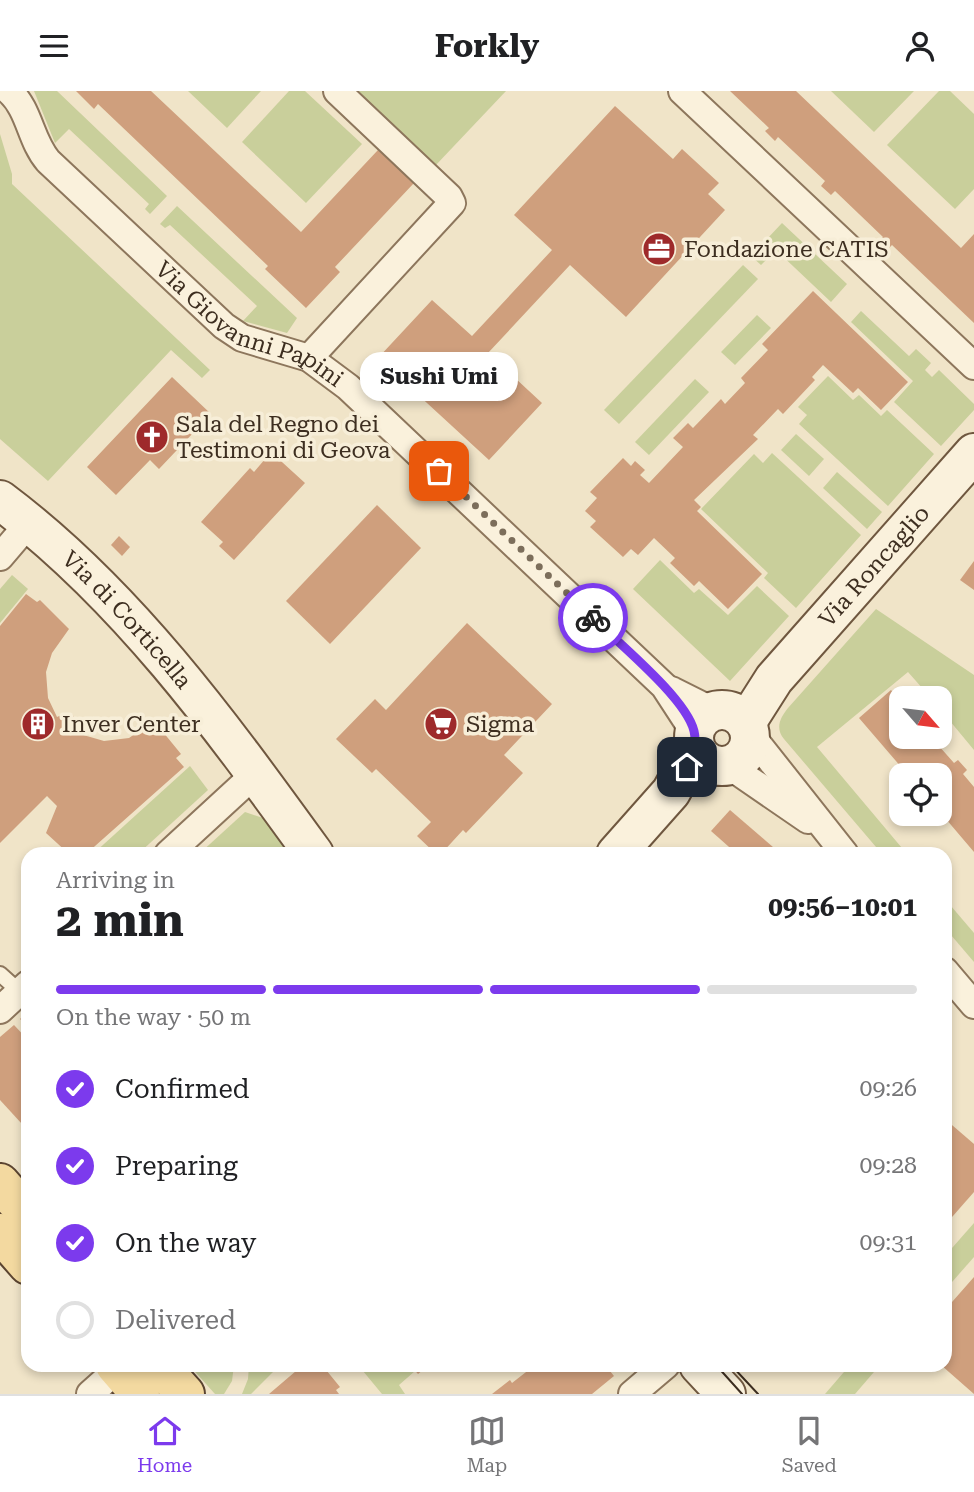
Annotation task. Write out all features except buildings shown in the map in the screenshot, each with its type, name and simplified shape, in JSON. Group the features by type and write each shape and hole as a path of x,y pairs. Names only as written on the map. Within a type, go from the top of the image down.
{"main road":[{"path":"0,1183 21,1208"},
{"path":"0,1233 21,1257"},
{"path":"165,1372 185,1394"}],"street":[{"path":"309,358 452,203 449,197 337,91"},
{"path":"682,91 974,366"},
{"name":"Via Giovanni Papini","path":"12,92 20,103 36,143 48,161 229,330 242,338 309,358 332,373 664,686 837,844"},
{"name":"Via Roncaglio","path":"622,847 974,453"},
{"path":"0,557 15,512"},
{"name":"Via di Corticella","path":"15,512 102,591 158,650 256,773 309,847"},
{"path":"721,736 837,844"},
{"path":"176,847 256,773"},
{"path":"952,979 974,1005"},
{"path":"0,1010 21,991"},
{"path":"632,1394 658,1372"},
{"path":"706,1372 726,1394"},
{"path":"90,1394 124,1376"}],"lane":[{"path":"0,974 21,986"}],"green space":[{"path":"34,91 57,91 167,196 150,214 145,209 149,204 69,129 55,143"},
{"path":"188,91 261,91 227,128"},
{"path":"289,91 305,91 362,144 306,203 242,142"},
{"path":"356,91 506,91 435,166"},
{"path":"831,91 914,91 874,132"},
{"path":"939,91 950,91 974,114 974,189 955,209 887,145"},
{"path":"0,134 12,174 12,184 210,370 202,378 171,350 48,481 0,439"},
{"path":"177,206 297,318 287,333 243,321 257,306 170,225 165,228 160,224"},
{"path":"782,223 847,284 831,302 776,250 761,265 751,256"},
{"path":"743,265 758,279 619,424 604,410"},
{"path":"861,311 909,356 916,349 931,363 925,370 932,377 939,370 974,404 974,410 941,446 894,402 913,381 851,322"},
{"path":"757,315 771,328 735,365 721,352"},
{"path":"828,376 853,400 859,395 881,416 887,410 934,454 888,506 799,424 807,415 798,407"},
{"path":"695,379 709,392 649,455 635,442"},
{"path":"796,434 824,459 809,476 781,450"},
{"path":"772,453 861,535 796,608 764,578 768,573 701,509 754,454 763,463"},
{"path":"837,472 882,512 867,529 823,488"},
{"path":"660,560 694,593 699,589 728,615 757,586 789,616 730,681 633,589"},
{"path":"12,575 28,589 0,623 0,589"},
{"path":"876,609 974,675 974,750 952,723 952,686 920,686 908,672 817,747 901,847 876,847 781,735 781,719"},
{"path":"190,766 208,790 146,847 101,847"},
{"path":"245,812 263,818 285,847 207,847"},
{"path":"952,907 974,933 974,962 952,936"},
{"path":"974,1223 974,1257 952,1282 952,1248"},
{"path":"195,1372 233,1372 232,1381 224,1394 215,1394"},
{"path":"248,1372 273,1372 251,1394 242,1394"},
{"path":"364,1372 414,1372 399,1385 405,1394 382,1394"},
{"path":"844,1372 874,1372 855,1394 825,1394"}],"tram line":[{"path":"722,1372 742,1394"},
{"path":"738,1372 758,1394"}],"way so far":[{"path":"439,471 593,618"}],"place":[{"name":"Fondazione CATIS","path":"659,249"},
{"name":"Sala del Regno dei Testimoni di Geova","path":"152,437"},
{"name":"Sushi Umi","path":"439,471"},
{"name":"Inver Center","path":"38,724"},
{"name":"Sigma","path":"441,724"}],"route":[{"path":"593,618 664,686 686,717 694,731 695,748 687,767"}]}
